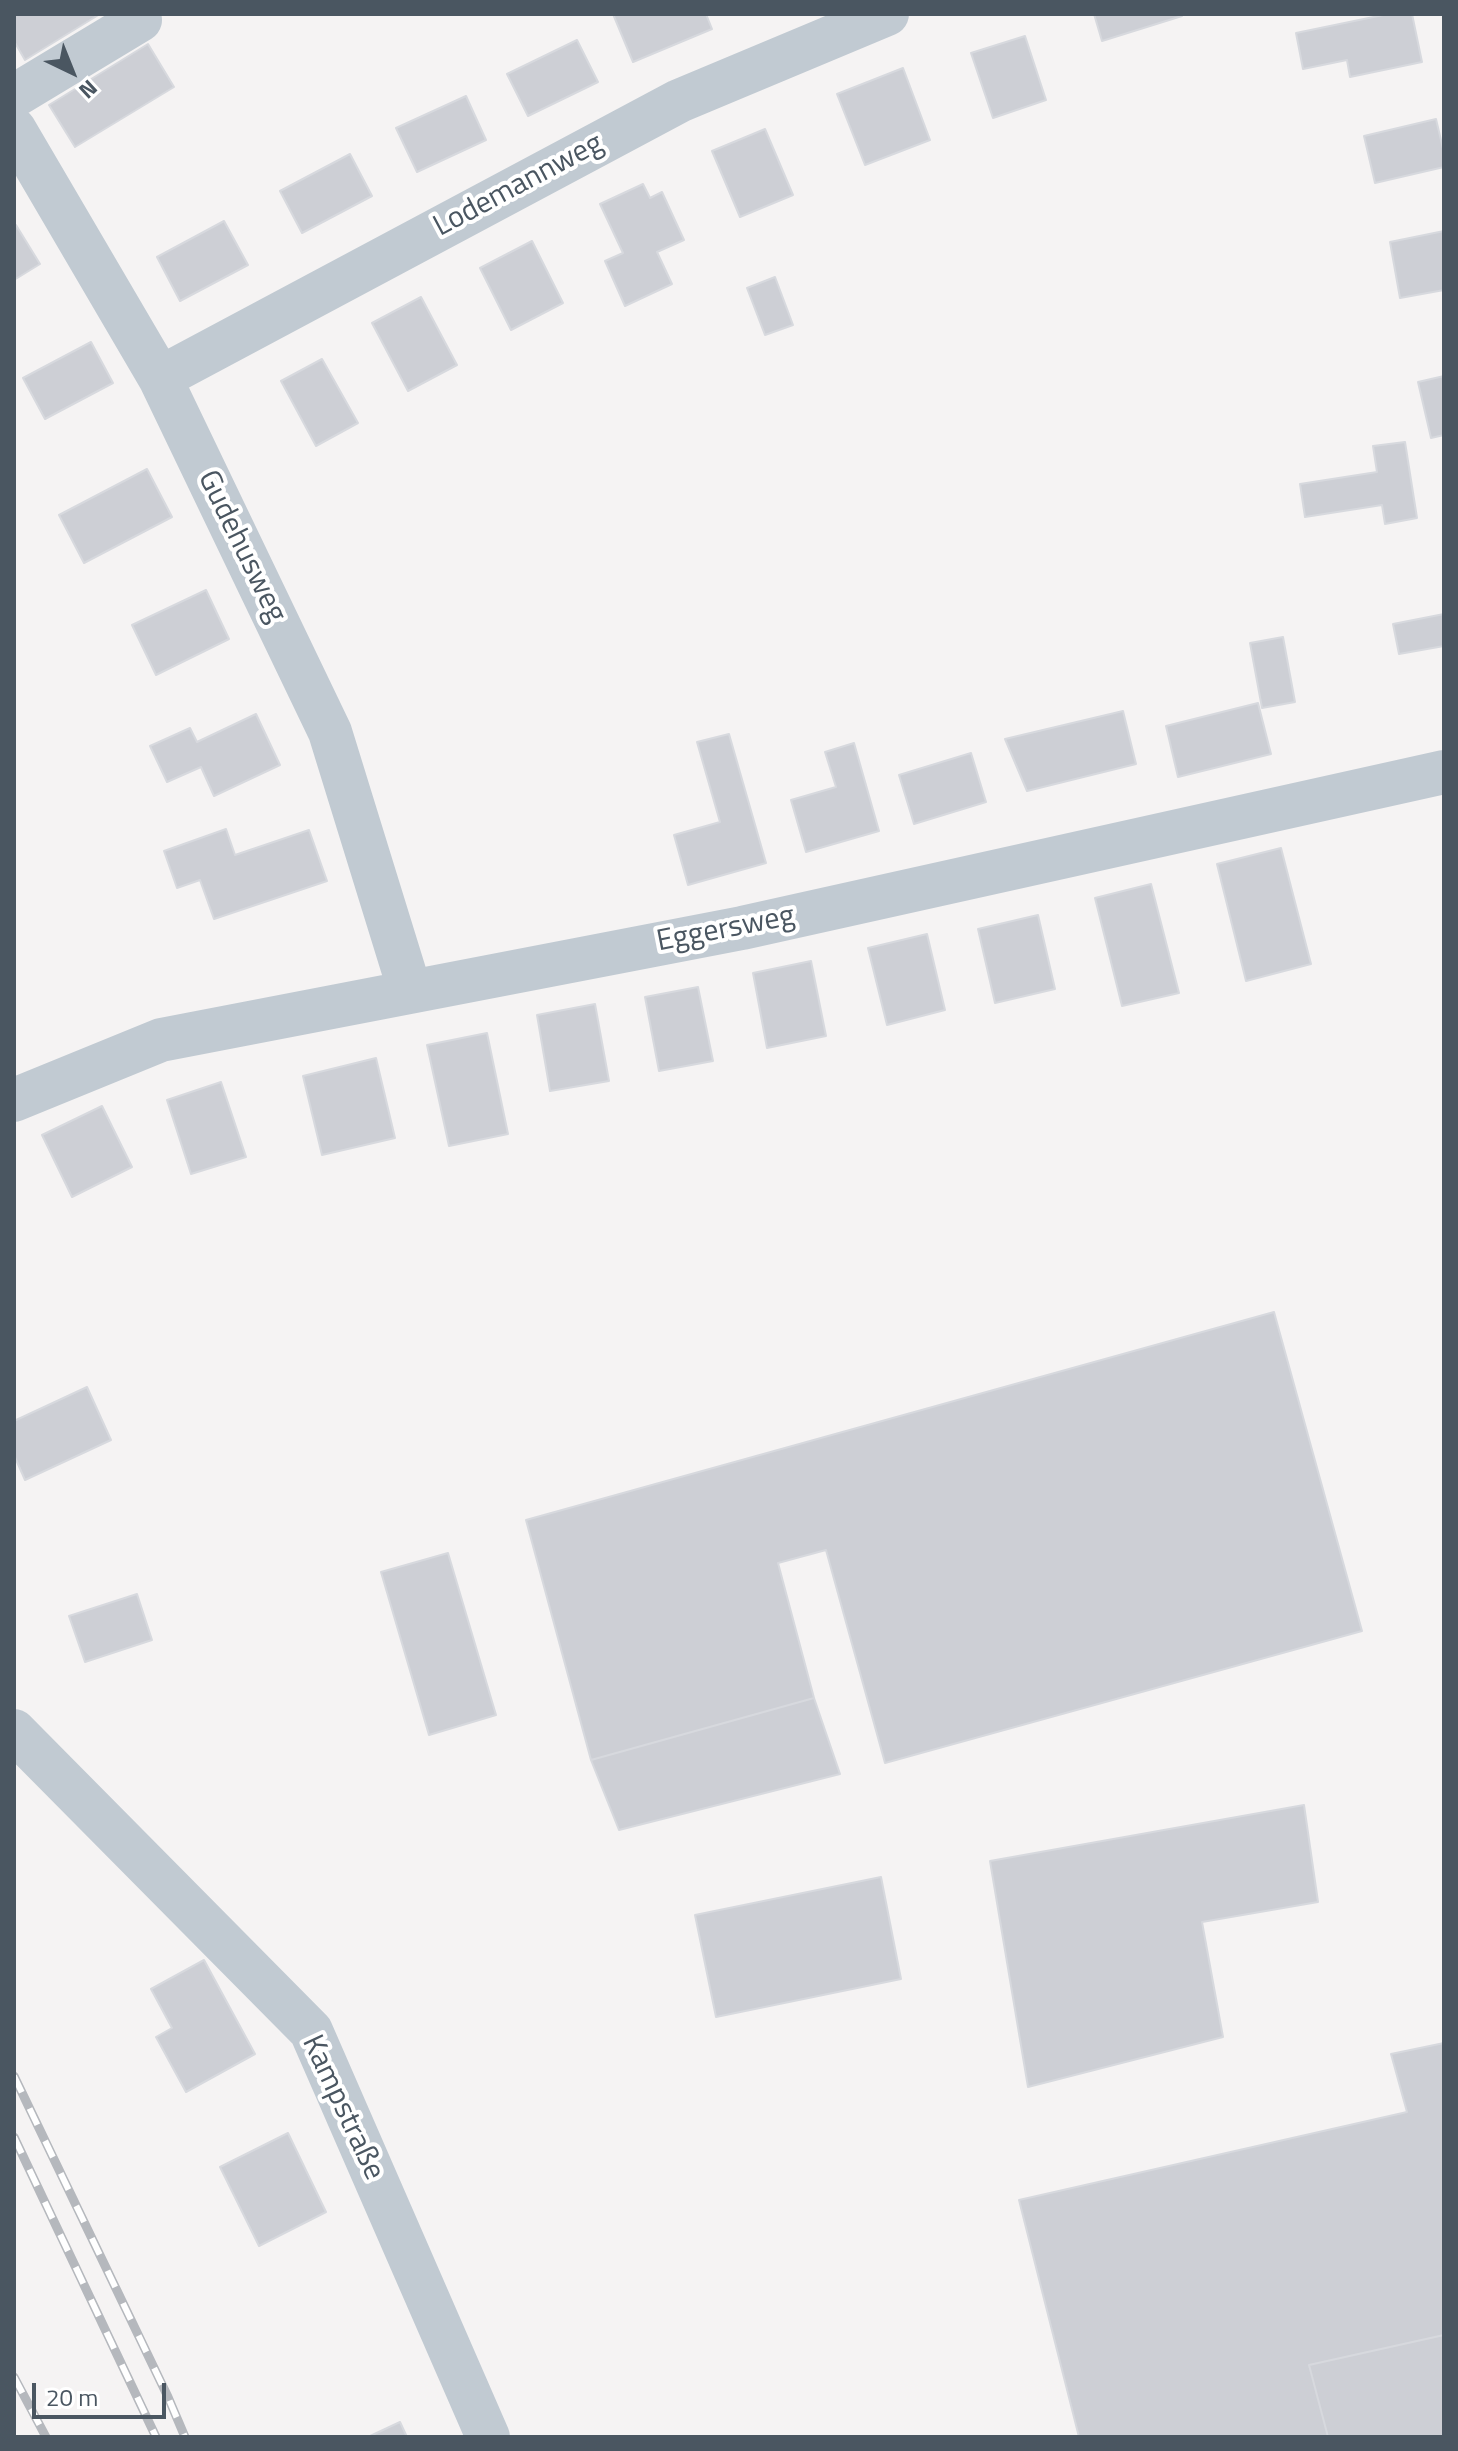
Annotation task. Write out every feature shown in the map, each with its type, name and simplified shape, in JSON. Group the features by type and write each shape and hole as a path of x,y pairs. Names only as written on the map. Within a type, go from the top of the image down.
{"street":[{"name":"Lodemannweg","path":"160,378 679,101 887,14"},
{"path":"14,96 140,20"},
{"name":"Gudehusweg","path":"14,129 160,378 330,732 410,991"},
{"name":"Eggersweg","path":"14,1100 161,1040 742,928 1444,772"},
{"name":"Kampstraße","path":"14,1731 311,2031 488,2437"}],"building":[{"path":"14,14 100,14 25,60 14,41"},
{"path":"613,14 706,14 712,29 633,62"},
{"path":"1094,14 1181,14 1182,16 1102,41"},
{"path":"1388,14 1412,14 1422,62 1350,77 1347,60 1303,69 1296,33"},
{"path":"1025,36 1046,100 993,118 971,53"},
{"path":"577,40 598,82 528,116 507,74"},
{"path":"148,44 174,87 75,147 49,105"},
{"path":"903,68 930,140 865,165 837,94"},
{"path":"466,96 486,140 417,172 396,128"},
{"path":"1436,119 1444,167 1375,183 1364,136"},
{"path":"765,129 793,195 740,217 712,151"},
{"path":"350,154 372,196 302,233 280,191"},
{"path":"643,184 650,198 662,192 684,240 657,252 672,284 625,306 605,261 623,253 600,204"},
{"path":"224,221 248,265 180,301 157,257"},
{"path":"14,226 40,264 14,280"},
{"path":"1444,231 1444,290 1400,298 1390,242"},
{"path":"532,241 563,303 511,330 480,268"},
{"path":"775,277 793,325 765,335 747,288"},
{"path":"421,297 457,365 408,391 372,323"},
{"path":"91,342 113,383 45,419 23,378"},
{"path":"322,359 358,423 316,446 281,381"},
{"path":"1444,376 1444,435 1431,438 1418,382"},
{"path":"1405,442 1417,518 1385,524 1382,505 1305,517 1300,484 1377,472 1373,446"},
{"path":"147,469 172,517 84,563 59,515"},
{"path":"206,590 229,639 156,675 132,625"},
{"path":"1444,614 1444,646 1399,654 1393,624"},
{"path":"1283,637 1295,702 1262,708 1250,643"},
{"path":"1258,703 1271,754 1178,777 1166,726"},
{"path":"1123,711 1136,764 1027,791 1005,739"},
{"path":"256,714 280,765 214,796 201,767 167,782 150,746 190,728 197,742"},
{"path":"729,734 766,863 688,885 674,835 720,822 697,742"},
{"path":"854,743 879,831 806,852 791,800 836,787 825,752"},
{"path":"971,753 986,802 914,824 899,775"},
{"path":"226,829 235,855 309,830 327,881 214,919 200,880 177,888 164,851"},
{"path":"1281,848 1311,964 1246,981 1217,864"},
{"path":"1151,884 1179,993 1122,1006 1095,898"},
{"path":"1038,915 1055,989 995,1003 978,929"},
{"path":"927,934 945,1010 887,1025 868,948"},
{"path":"811,961 826,1036 767,1048 753,973"},
{"path":"698,987 713,1061 659,1071 645,997"},
{"path":"595,1004 609,1081 550,1091 537,1015"},
{"path":"487,1033 508,1134 449,1146 427,1045"},
{"path":"376,1058 395,1138 322,1155 303,1076"},
{"path":"221,1082 246,1157 191,1174 167,1100"},
{"path":"102,1106 132,1167 72,1197 42,1135"},
{"path":"1274,1312 1362,1631 885,1763 826,1550 778,1563 814,1698 591,1760 526,1520"},
{"path":"87,1387 111,1440 25,1480 14,1455 14,1421"},
{"path":"448,1553 496,1715 429,1735 381,1572"},
{"path":"137,1594 152,1640 85,1662 69,1616"},
{"path":"814,1698 840,1774 619,1830 591,1760"},
{"path":"1304,1805 1318,1902 1202,1922 1223,2037 1028,2087 990,1861"},
{"path":"881,1877 901,1979 716,2017 695,1915"},
{"path":"204,1960 255,2054 186,2092 156,2037 172,2028 151,1989"},
{"path":"1444,2043 1444,2335 1309,2365 1328,2437 1079,2437 1019,2200 1407,2112 1391,2054"},
{"path":"288,2133 326,2212 259,2246 220,2167"},
{"path":"1444,2335 1444,2437 1328,2437 1309,2365"},
{"path":"400,2422 407,2437 368,2437"}],"railway":[{"path":"14,2076 185,2437"},
{"path":"14,2137 156,2437"},
{"path":"14,2377 46,2437"}]}
